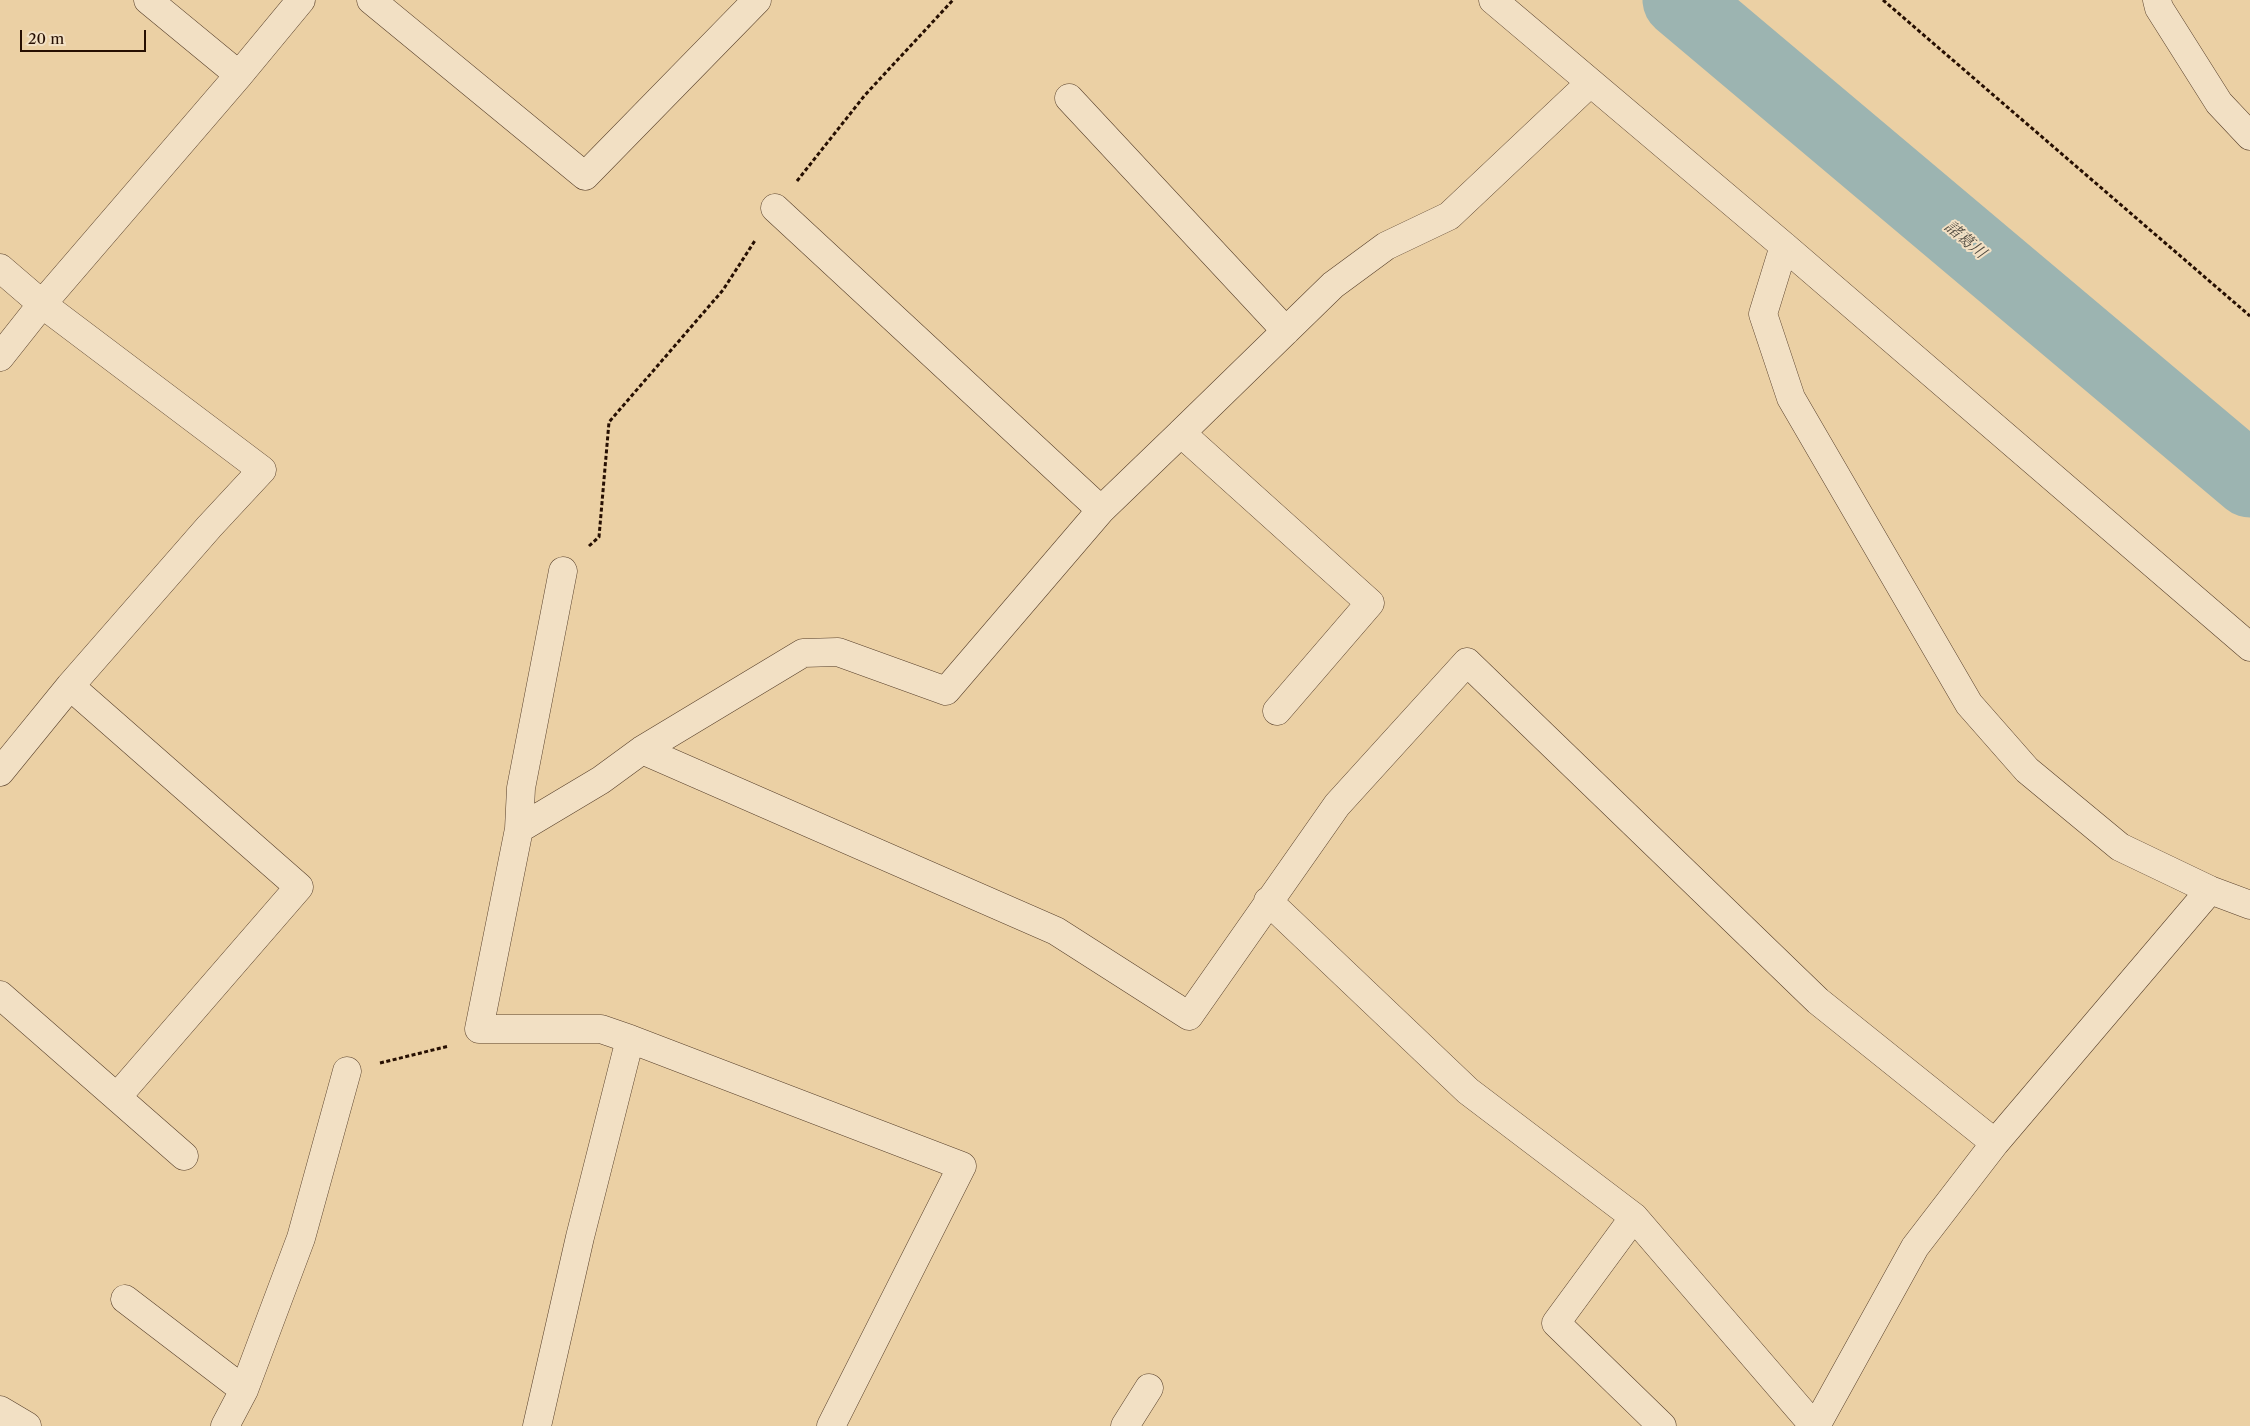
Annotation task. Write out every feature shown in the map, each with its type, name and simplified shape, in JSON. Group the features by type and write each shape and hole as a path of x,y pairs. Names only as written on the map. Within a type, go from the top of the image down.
{"street":[{"path":"148,0 239,75"},
{"path":"0,357 42,304 301,0"},
{"path":"371,0 585,176 757,0"},
{"path":"1493,0 1784,246 2250,647"},
{"path":"2157,0 2159,8 2218,103 2250,136"},
{"path":"519,829 600,780 642,750 803,653 838,652 946,691 1101,510 1333,285 1386,246 1449,216 1590,82"},
{"path":"1069,98 1286,331"},
{"path":"775,208 1101,510"},
{"path":"1784,246 1763,314 1791,398 1969,704 2027,770 2120,846 2210,890 2250,906"},
{"path":"0,268 42,304 262,470 209,527 70,686 0,772"},
{"path":"1180,433 1370,603 1277,711"},
{"path":"563,571 521,788 519,829 479,1029 601,1028 962,1166 831,1426"},
{"path":"642,750 1056,931 1188,1016 1337,804 1466,662 1818,1001 1995,1143"},
{"path":"70,686 299,887 117,1097"},
{"path":"1268,901 1468,1091 1634,1216 1815,1426 1915,1247 1995,1143 2210,890"},
{"path":"0,994 184,1156"},
{"path":"537,1426 580,1237 630,1039"},
{"path":"225,1426 244,1390 301,1238 347,1071"},
{"path":"1634,1216 1556,1323 1662,1426"},
{"path":"125,1299 244,1390"},
{"path":"1125,1426 1149,1388"},
{"path":"0,1410 27,1426"}],"path":[{"path":"563,571 599,537 609,422 723,290 775,208 865,95 953,0"},
{"path":"1883,0 2250,316"},
{"path":"347,1071 464,1043 479,1029"}],"waterway":[{"name":"諸葛川","path":"1680,0 2250,480"}]}
